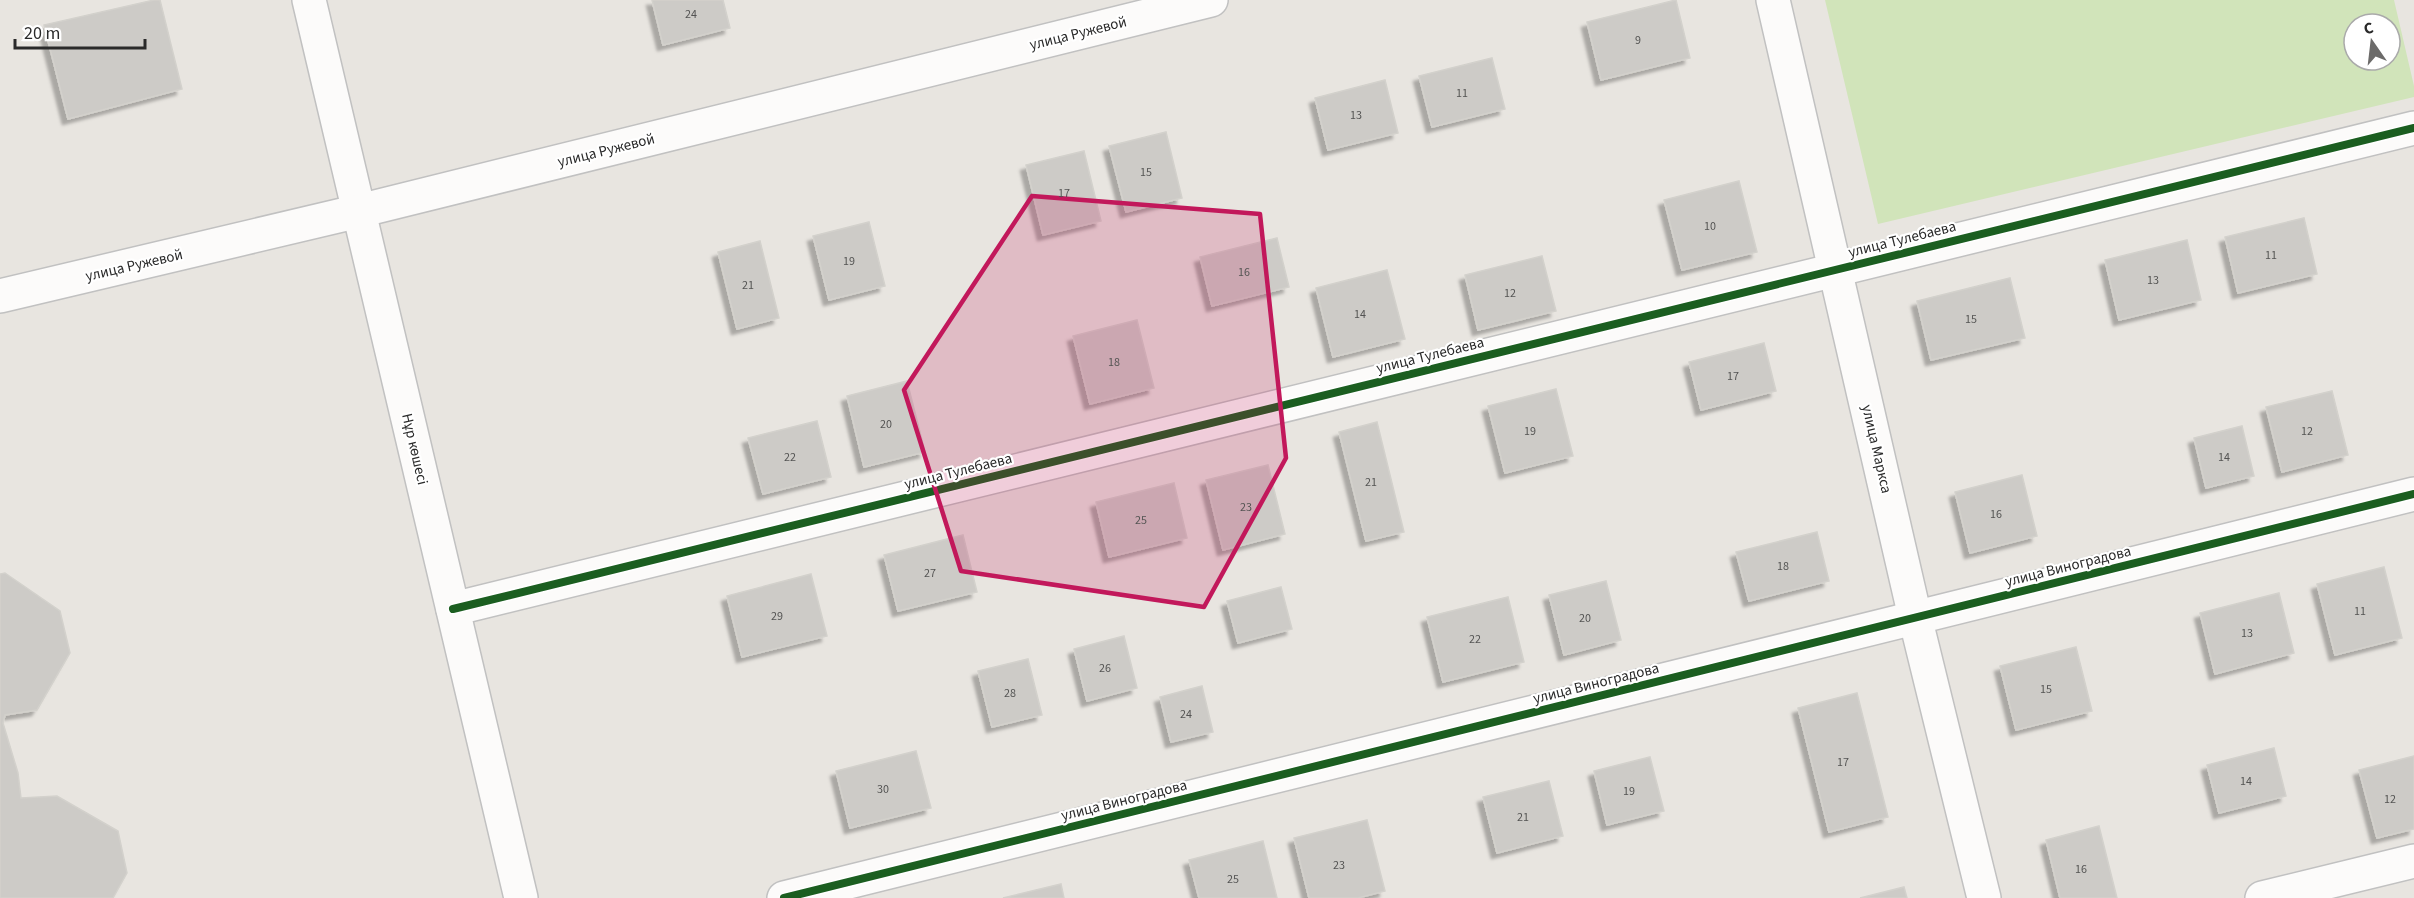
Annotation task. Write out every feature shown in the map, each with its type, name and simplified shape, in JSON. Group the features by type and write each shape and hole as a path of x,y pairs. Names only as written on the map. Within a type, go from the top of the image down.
{"street":[{"name":"Нұр көшесі","path":"309,0 521,898"},
{"name":"улица Ружевой","path":"0,296 359,212 1211,0"},
{"name":"улица Маркса","path":"1773,0 1915,617 1984,898"},
{"name":"улица Тулебаева","path":"453,609 2414,128"},
{"name":"улица Виноградова","path":"784,898 2414,494"},
{"path":"2262,898 2414,861"}],"highlighted area":[{"path":"1032,196 1260,214 1286,458 1204,607 961,571 904,390"}],"green space":[{"path":"1825,0 2394,0 2397,12 2342,12 2342,72 2402,72 2402,34 2414,86 2414,97 1878,224"}],"building":[{"path":"160,0 182,89 68,119 44,25"},
{"path":"652,0 723,0 730,28 663,45"},
{"path":"1676,0 1690,58 1601,80 1587,22"},
{"path":"1492,58 1505,109 1432,127 1419,76"},
{"path":"1385,80 1398,133 1328,150 1315,98"},
{"path":"1166,132 1182,198 1126,212 1109,146"},
{"path":"1084,151 1101,221 1043,235 1026,165"},
{"path":"1739,181 1757,252 1682,270 1664,200"},
{"path":"2304,218 2317,274 2238,293 2225,237"},
{"path":"869,222 885,286 829,300 813,236"},
{"path":"1277,238 1289,287 1212,306 1200,257"},
{"path":"2187,240 2201,300 2119,320 2105,260"},
{"path":"760,241 779,318 737,329 718,252"},
{"path":"1542,256 1556,311 1478,330 1465,275"},
{"path":"1387,270 1405,339 1333,357 1316,288"},
{"path":"2010,278 2025,338 1931,360 1917,301"},
{"path":"1137,320 1154,388 1090,404 1073,336"},
{"path":"1764,343 1776,391 1701,410 1689,362"},
{"path":"907,381 925,452 864,467 847,396"},
{"path":"1556,389 1573,456 1505,473 1488,406"},
{"path":"2332,391 2348,455 2282,472 2266,407"},
{"path":"817,421 831,477 763,494 748,438"},
{"path":"1377,422 1404,532 1366,541 1339,432"},
{"path":"2242,426 2254,476 2206,488 2194,438"},
{"path":"1268,465 1285,534 1223,550 1206,480"},
{"path":"2022,475 2037,536 1970,553 1955,492"},
{"path":"1174,483 1187,538 1109,557 1096,502"},
{"path":"1817,532 1829,581 1749,601 1736,552"},
{"path":"963,535 977,592 898,611 884,555"},
{"path":"2384,567 2402,638 2335,655 2317,584"},
{"path":"5,573 60,611 70,653 37,710 5,715 3,723 18,773 21,798 57,796 118,831 127,873 113,898 0,898 0,574"},
{"path":"811,574 827,636 742,657 727,596"},
{"path":"1606,581 1621,640 1564,655 1549,595"},
{"path":"1281,587 1292,629 1238,643 1227,601"},
{"path":"2279,593 2294,653 2215,674 2200,613"},
{"path":"1508,597 1524,662 1443,682 1427,617"},
{"path":"1124,636 1137,688 1087,701 1074,649"},
{"path":"2076,647 2092,711 2016,730 2000,666"},
{"path":"1028,659 1042,715 992,727 978,671"},
{"path":"1202,686 1213,732 1171,742 1160,697"},
{"path":"1857,693 1888,817 1829,832 1798,708"},
{"path":"2274,748 2286,796 2219,813 2207,765"},
{"path":"916,751 931,808 850,828 836,771"},
{"path":"2414,756 2414,829 2377,838 2359,770"},
{"path":"1650,757 1664,811 1607,825 1594,771"},
{"path":"1549,781 1563,836 1497,853 1483,797"},
{"path":"1367,820 1385,891 1358,898 1309,898 1294,838"},
{"path":"2099,826 2117,898 2060,898 2046,840"},
{"path":"1263,841 1277,898 1199,898 1189,860"},
{"path":"1061,884 1064,898 1003,898"},
{"path":"1904,887 1907,898 1860,898"}],"cycle path":[{"path":"453,609 2414,128"},
{"path":"784,898 2414,494"}]}
